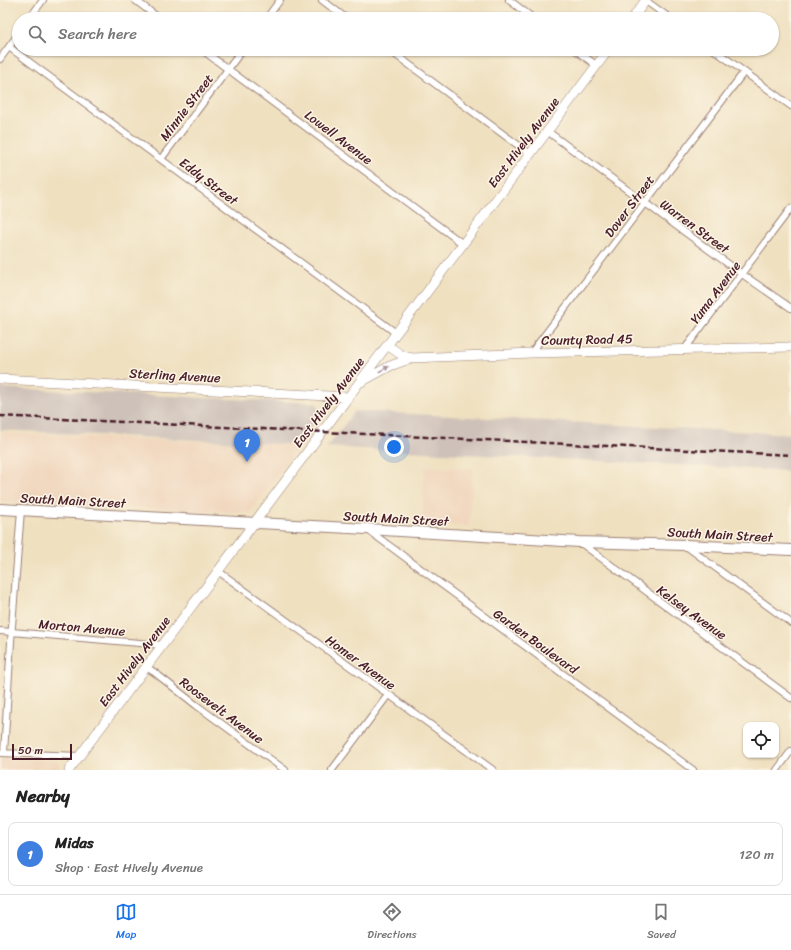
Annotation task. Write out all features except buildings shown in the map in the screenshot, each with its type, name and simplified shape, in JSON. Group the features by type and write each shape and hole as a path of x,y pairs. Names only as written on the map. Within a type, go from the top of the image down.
{"main road":[{"name":"South Main Street","path":"0,509 579,542 791,550"}],"street":[{"path":"34,12 43,0"},
{"path":"135,0 151,12"},
{"path":"271,12 280,0"},
{"path":"322,0 338,12"},
{"path":"509,0 525,12"},
{"path":"637,12 646,0 662,12"},
{"path":"0,59 12,43"},
{"name":"Eddy Street","path":"21,56 396,333"},
{"name":"Lowell Avenue","path":"210,56 464,244"},
{"name":"Minnie Street","path":"161,159 238,56"},
{"path":"397,56 530,154"},
{"path":"584,56 596,65"},
{"name":"East Hively Avenue","path":"69,770 464,244 603,56"},
{"path":"722,56 791,106"},
{"name":"Dover Street","path":"531,353 744,72"},
{"name":"Warren Street","path":"547,131 742,274 791,308"},
{"name":"Yuma Avenue","path":"684,350 791,208"},
{"name":"County Road 45","path":"387,346 403,356 412,358 531,353 791,348"},
{"path":"358,384 390,366 412,358"},
{"name":"Sterling Avenue","path":"0,379 348,397"},
{"path":"21,510 2,753 80,756"},
{"name":"Garden Boulevard","path":"367,529 693,770"},
{"name":"Kelsey Avenue","path":"579,542 791,698"},
{"path":"685,545 791,623"},
{"name":"Homer Avenue","path":"218,571 493,770"},
{"name":"Morton Avenue","path":"0,631 163,645"},
{"name":"Roosevelt Avenue","path":"146,668 154,672 196,705 285,770"},
{"path":"332,770 388,695"},
{"path":"777,770 791,751"}],"shaded area":[{"path":"0,388 316,403 322,412 299,445 0,430"},
{"path":"355,411 791,434 791,471 327,447"},
{"path":"0,433 299,445 250,513 0,501"},
{"path":"425,467 473,469 469,526 422,523"},
{"path":"0,758 56,761 60,765 57,770 0,770"}],"railway":[{"path":"0,416 791,455"}],"place":[{"name":"Midas","path":"247,462"}]}
